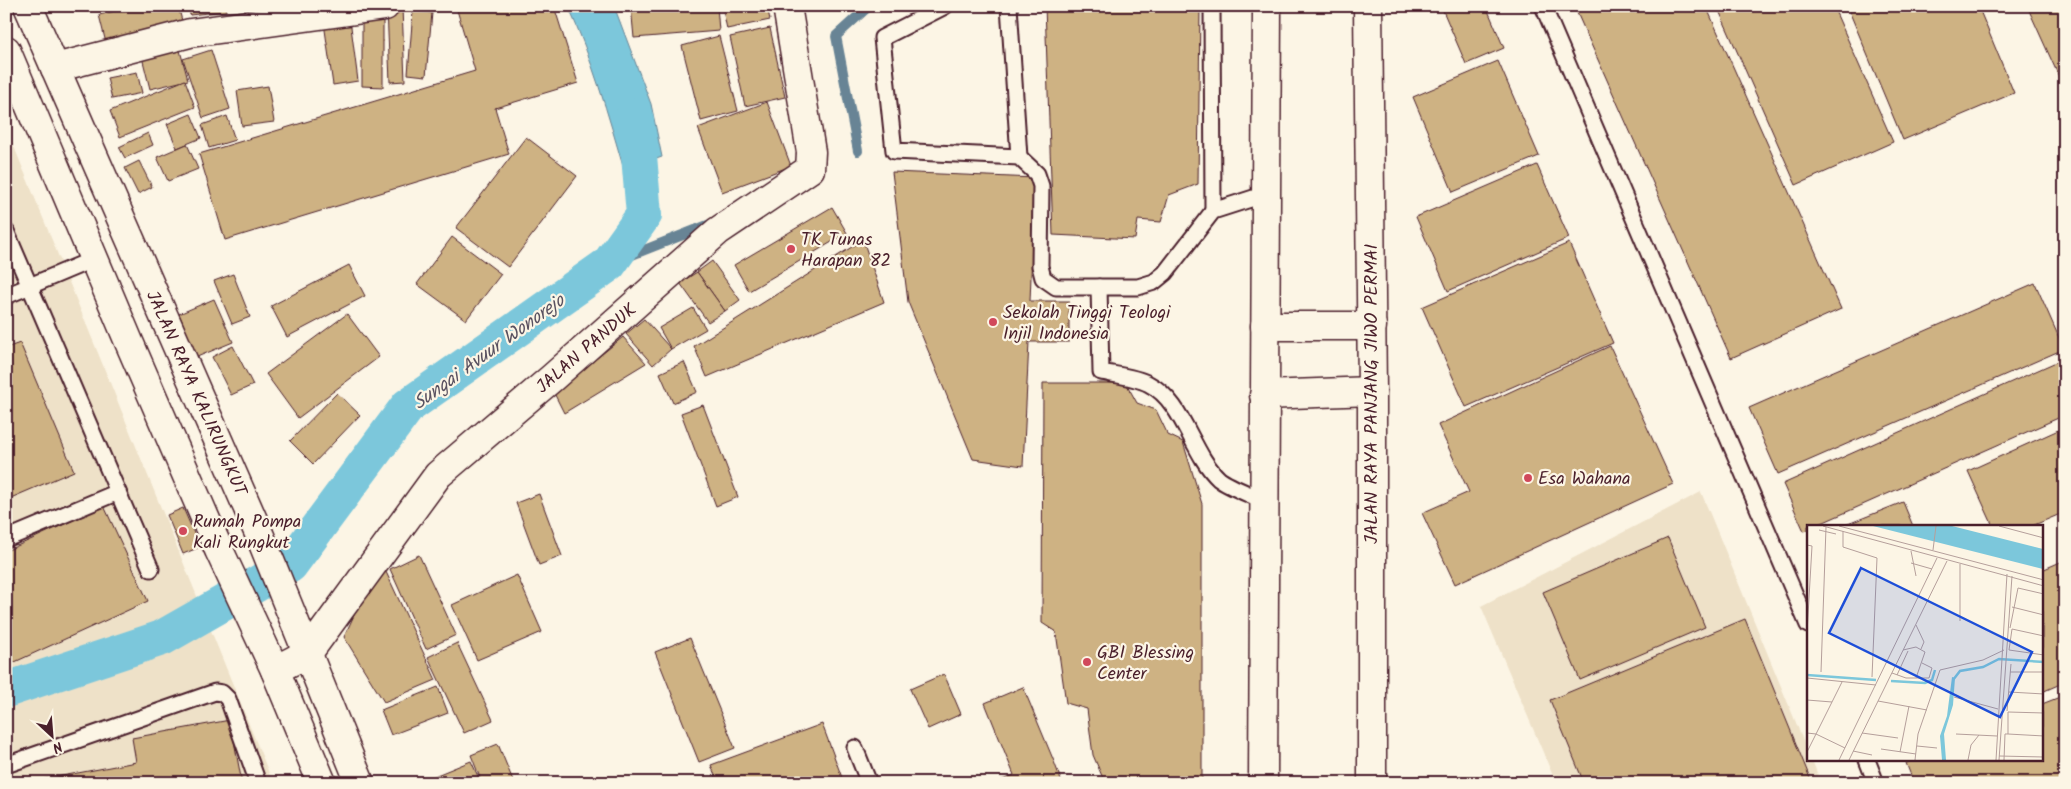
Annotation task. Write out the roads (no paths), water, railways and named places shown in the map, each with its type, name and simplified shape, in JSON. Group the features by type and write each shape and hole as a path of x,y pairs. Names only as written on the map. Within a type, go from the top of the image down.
{"street":[{"name":"JALAN RAYA KALIRUNGKUT","path":"28,6 260,536 360,783"},
{"path":"55,68 190,33 385,6"},
{"name":"JALAN PANDUK","path":"271,662 306,646 438,475 552,378 718,231 810,169 811,152 787,6"},
{"path":"1263,783 1267,6"},
{"name":"JALAN RAYA PANJANG JIWO PERMAI","path":"1368,6 1372,326 1372,783"},
{"path":"9,64 219,550 271,662 322,783"},
{"path":"1265,326 1372,326"},
{"path":"1264,395 1372,391"}],"lane":[{"path":"945,6 882,38 894,151 1019,157 1037,174 1041,186 1040,266 1043,278 1056,287 1138,286 1154,282 1165,273 1213,211 1266,194"},
{"path":"1009,6 1019,157"},
{"path":"1212,6 1213,211"},
{"path":"1543,6 1807,623"},
{"path":"6,231 151,569"},
{"path":"6,296 94,259"},
{"path":"1099,287 1101,372 1148,383 1161,391 1209,466 1220,479 1264,501"},
{"path":"6,540 118,492"},
{"path":"6,765 215,692 222,693 228,699 258,783"},
{"path":"855,748 869,783"},
{"path":"1868,762 1876,783"}],"water":[{"path":"568,6 614,6 651,104 662,157 624,170 592,66"}],"waterway":[{"path":"858,151 836,36 869,6"},
{"name":"Sungai Avuur Wonorejo","path":"6,690 162,638 290,565 408,406 609,264 644,215 634,115"},
{"path":"609,264 713,223"}],"place":[{"name":"TK Tunas Harapan 82","path":"791,249"},
{"name":"Sekolah Tinggi Teologi Injil Indonesia","path":"993,322"},
{"name":"Esa Wahana","path":"1528,478"},
{"name":"Rumah Pompa Kali Rungkut","path":"183,531"},
{"name":"GBI Blessing Center","path":"1087,662"}]}
